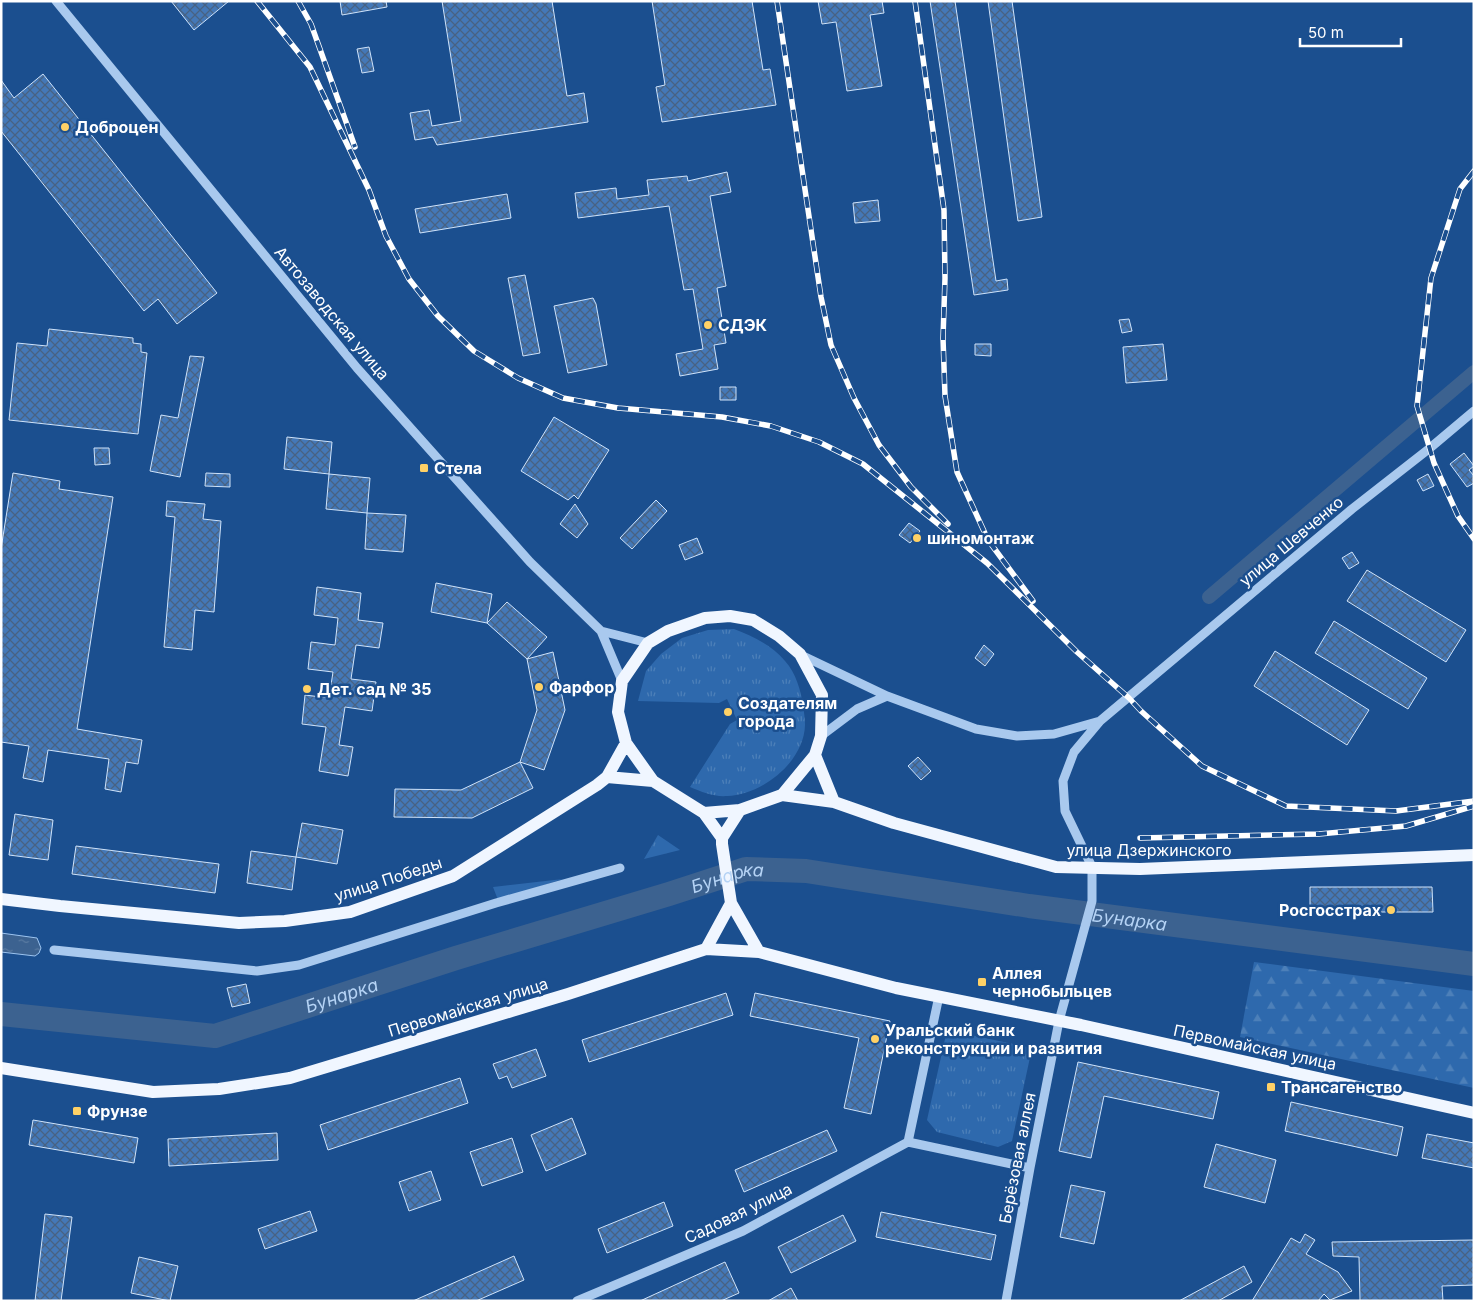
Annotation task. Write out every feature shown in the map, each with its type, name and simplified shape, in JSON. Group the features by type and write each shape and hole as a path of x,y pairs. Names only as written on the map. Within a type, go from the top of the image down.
{"main road":[{"path":"704,813 740,810 782,796 815,754 821,736 822,695 800,654 779,636 753,620 730,616 705,618 668,631 648,643 622,682 618,712 626,742 653,781 704,813 722,838 730,899 759,952"},
{"path":"626,742 607,777 653,781"},
{"path":"815,754 834,802"},
{"name":"улица Победы","path":"1,899 239,923 284,921 350,912 453,876 607,777"},
{"name":"улица Дзержинского","path":"782,796 834,802 894,823 1056,867 1140,869 1474,855"},
{"path":"722,838 740,810"},
{"path":"706,949 730,899"},
{"name":"Первомайская улица","path":"1,1068 152,1092 219,1089 290,1078 559,997 706,949 759,952 896,988 1059,1020 1474,1113"}],"street":[{"name":"Автозаводская улица","path":"56,1 357,368 530,562 601,632"},
{"name":"улица Шевченко","path":"1100,721 1352,509 1474,411"},
{"path":"601,632 648,643"},
{"path":"601,632 622,682"},
{"path":"800,654 887,696 976,729 1017,736 1054,734 1100,721"},
{"path":"821,736 857,709 887,696"},
{"path":"1092,867 1065,811 1063,781 1074,752 1100,721"},
{"name":"Берёзовая аллея","path":"1006,1301 1059,1020 1092,901 1092,867"},
{"path":"54,950 257,971 299,965 496,903 620,868"},
{"path":"939,996 908,1142 1030,1168"},
{"name":"Садовая улица","path":"577,1301 743,1231 908,1142"}],"green space":[{"path":"734,629 768,646 780,655 789,666 799,688 805,725 803,739 797,752 779,774 754,790 740,794 717,796 690,787 730,724 737,720 727,699 719,703 638,701 646,671 661,654 682,638 708,630"},
{"path":"658,835 680,850 644,859"},
{"path":"563,879 498,900 493,887"},
{"path":"1254,962 1474,991 1474,1088 1240,1037"},
{"path":"947,1030 1032,1048 1012,1141 998,1147 937,1132 927,1120"}],"water":[{"path":"1,933 37,938 41,948 39,953 35,956 1,952"}],"building":[{"path":"171,1 229,1 194,30"},
{"path":"340,1 386,1 387,7 342,15"},
{"path":"442,1 552,1 567,96 584,93 588,122 437,145 433,137 415,140 410,113 429,110 432,126 461,121"},
{"path":"652,1 752,1 763,70 770,69 776,105 662,122 656,87 665,85"},
{"path":"818,1 882,1 884,13 870,15 882,86 847,91 836,22 822,24"},
{"path":"930,1 955,1 996,281 1007,279 1008,290 974,295"},
{"path":"988,1 1012,1 1042,217 1018,221"},
{"path":"369,47 374,71 362,73 357,49"},
{"path":"43,74 217,293 177,324 158,299 144,311 1,131 1,80 14,98"},
{"path":"727,172 731,192 710,196 726,286 717,288 726,343 714,345 718,369 680,376 676,354 703,349 693,289 684,290 669,206 578,218 575,193 616,188 617,199 649,195 647,180 687,176 688,181"},
{"path":"507,194 511,218 420,233 415,209"},
{"path":"878,200 880,221 855,223 853,203"},
{"path":"525,275 540,353 523,356 508,278"},
{"path":"593,298 596,304 607,365 568,373 554,306"},
{"path":"1129,319 1132,331 1122,333 1119,320"},
{"path":"49,329 133,338 133,343 141,344 141,352 147,353 138,434 9,420 17,343 47,346"},
{"path":"975,344 991,344 991,356 975,355"},
{"path":"1163,344 1167,380 1126,383 1123,347"},
{"path":"190,356 204,357 180,477 150,471 161,415 178,418"},
{"path":"720,387 736,387 736,400 720,400"},
{"path":"554,417 609,450 578,499 574,495 568,500 521,471"},
{"path":"287,437 332,442 329,474 284,469"},
{"path":"94,448 109,448 110,464 95,465"},
{"path":"1464,453 1474,466 1469,470 1474,476 1474,483 1467,487 1450,464"},
{"path":"13,473 60,481 59,489 113,497 77,729 142,740 138,764 126,762 121,792 105,789 109,759 48,750 43,782 23,778 29,746 1,742 1,549"},
{"path":"206,473 230,474 230,487 205,486"},
{"path":"329,474 370,478 367,513 326,509"},
{"path":"1428,474 1434,486 1423,491 1417,480"},
{"path":"656,500 667,511 632,549 620,538"},
{"path":"167,501 205,504 203,519 221,521 214,612 195,610 192,650 164,647 175,517 166,516"},
{"path":"575,504 588,524 577,538 560,524"},
{"path":"367,513 406,515 403,552 365,549"},
{"path":"909,523 920,531 910,543 899,535"},
{"path":"697,538 703,553 685,560 679,545"},
{"path":"1352,552 1359,563 1349,569 1342,558"},
{"path":"1367,570 1466,630 1446,662 1347,601"},
{"path":"436,583 492,594 487,623 431,612"},
{"path":"317,587 361,593 358,620 383,623 379,648 356,645 351,679 376,682 372,711 345,707 339,745 353,747 348,776 319,771 326,727 302,724 305,695 329,698 333,672 308,669 311,642 335,645 338,618 314,615"},
{"path":"507,602 547,637 527,659 487,623"},
{"path":"1334,621 1427,678 1408,709 1315,653"},
{"path":"984,645 994,654 985,666 975,658"},
{"path":"1275,651 1369,710 1347,745 1254,686"},
{"path":"553,652 565,710 544,770 520,762 537,710 527,659"},
{"path":"918,757 931,771 921,780 908,766"},
{"path":"520,762 533,788 472,818 394,817 395,789 461,790"},
{"path":"15,814 53,820 48,860 9,855"},
{"path":"302,823 343,830 337,864 296,857"},
{"path":"76,846 219,864 215,893 72,874"},
{"path":"251,851 296,857 292,890 247,883"},
{"path":"1310,887 1432,887 1433,912 1310,912"},
{"path":"246,984 250,1003 232,1007 227,988"},
{"path":"726,993 733,1015 589,1062 582,1040"},
{"path":"755,993 890,1021 871,1114 844,1108 859,1038 750,1016"},
{"path":"536,1049 546,1076 512,1088 507,1076 499,1079 493,1064"},
{"path":"1078,1062 1219,1092 1213,1119 1104,1096 1091,1158 1059,1151"},
{"path":"460,1078 468,1103 328,1150 320,1125"},
{"path":"1291,1102 1403,1127 1397,1156 1285,1131"},
{"path":"572,1118 586,1154 546,1171 531,1135"},
{"path":"33,1120 138,1138 134,1163 29,1145"},
{"path":"827,1130 837,1151 744,1192 735,1170"},
{"path":"277,1133 278,1160 169,1166 168,1139"},
{"path":"1427,1134 1474,1143 1474,1168 1422,1158"},
{"path":"512,1138 523,1172 482,1186 470,1152"},
{"path":"1216,1144 1276,1160 1265,1203 1204,1187"},
{"path":"431,1171 441,1200 409,1211 399,1182"},
{"path":"1071,1185 1105,1192 1094,1244 1060,1237"},
{"path":"664,1202 673,1226 607,1253 598,1229"},
{"path":"310,1211 317,1231 265,1249 258,1229"},
{"path":"881,1212 996,1235 991,1260 876,1237"},
{"path":"45,1214 72,1217 61,1301 35,1301"},
{"path":"843,1215 856,1241 791,1273 778,1247"},
{"path":"1305,1234 1315,1240 1306,1254 1338,1272 1352,1291 1330,1300 1324,1294 1318,1301 1252,1301 1291,1238 1300,1243"},
{"path":"1474,1240 1474,1285 1442,1286 1443,1301 1360,1301 1359,1257 1333,1256 1332,1242"},
{"path":"514,1256 524,1280 476,1301 413,1301"},
{"path":"139,1257 178,1266 170,1301 131,1293"},
{"path":"725,1262 739,1293 721,1301 640,1301"},
{"path":"1244,1266 1252,1282 1218,1301 1179,1301"},
{"path":"791,1288 798,1301 768,1301"}],"waterway":[{"path":"1209,597 1474,372"},
{"name":"Бунарка","path":"1,1014 215,1036 456,958 746,869 806,871 1029,906 1474,964"}],"railway":[{"path":"257,1 310,67 369,190 386,236 409,279 438,316 474,351 518,378 563,398 618,408 722,417 771,426 819,442 863,464 987,563 1077,652 1202,766 1286,806 1396,811 1474,801"},
{"path":"298,1 311,24 355,147"},
{"path":"777,1 821,297 831,345 854,398 879,445 911,487 948,524"},
{"path":"915,1 944,210 945,278 943,338 945,396 957,472 988,540 1033,601"},
{"path":"1474,171 1460,189 1431,278 1417,406 1434,463 1458,516 1474,539"},
{"path":"1140,838 1319,834 1406,826 1474,806"}],"place":[{"name":"Доброцен","path":"65,127"},
{"name":"СДЭК","path":"708,325"},
{"name":"Стела","path":"424,468"},
{"name":"шиномонтаж","path":"917,538"},
{"name":"Фарфор","path":"539,687"},
{"name":"Дет. сад № 35","path":"307,689"},
{"name":"Создателям города","path":"728,712"},
{"name":"Росгосстрах","path":"1391,910"},
{"name":"Аллея чернобыльцев","path":"982,982"},
{"name":"Уральский банк реконструкции и развития","path":"875,1039"},
{"name":"Трансагенство","path":"1271,1087"},
{"name":"Фрунзе","path":"77,1111"}]}
